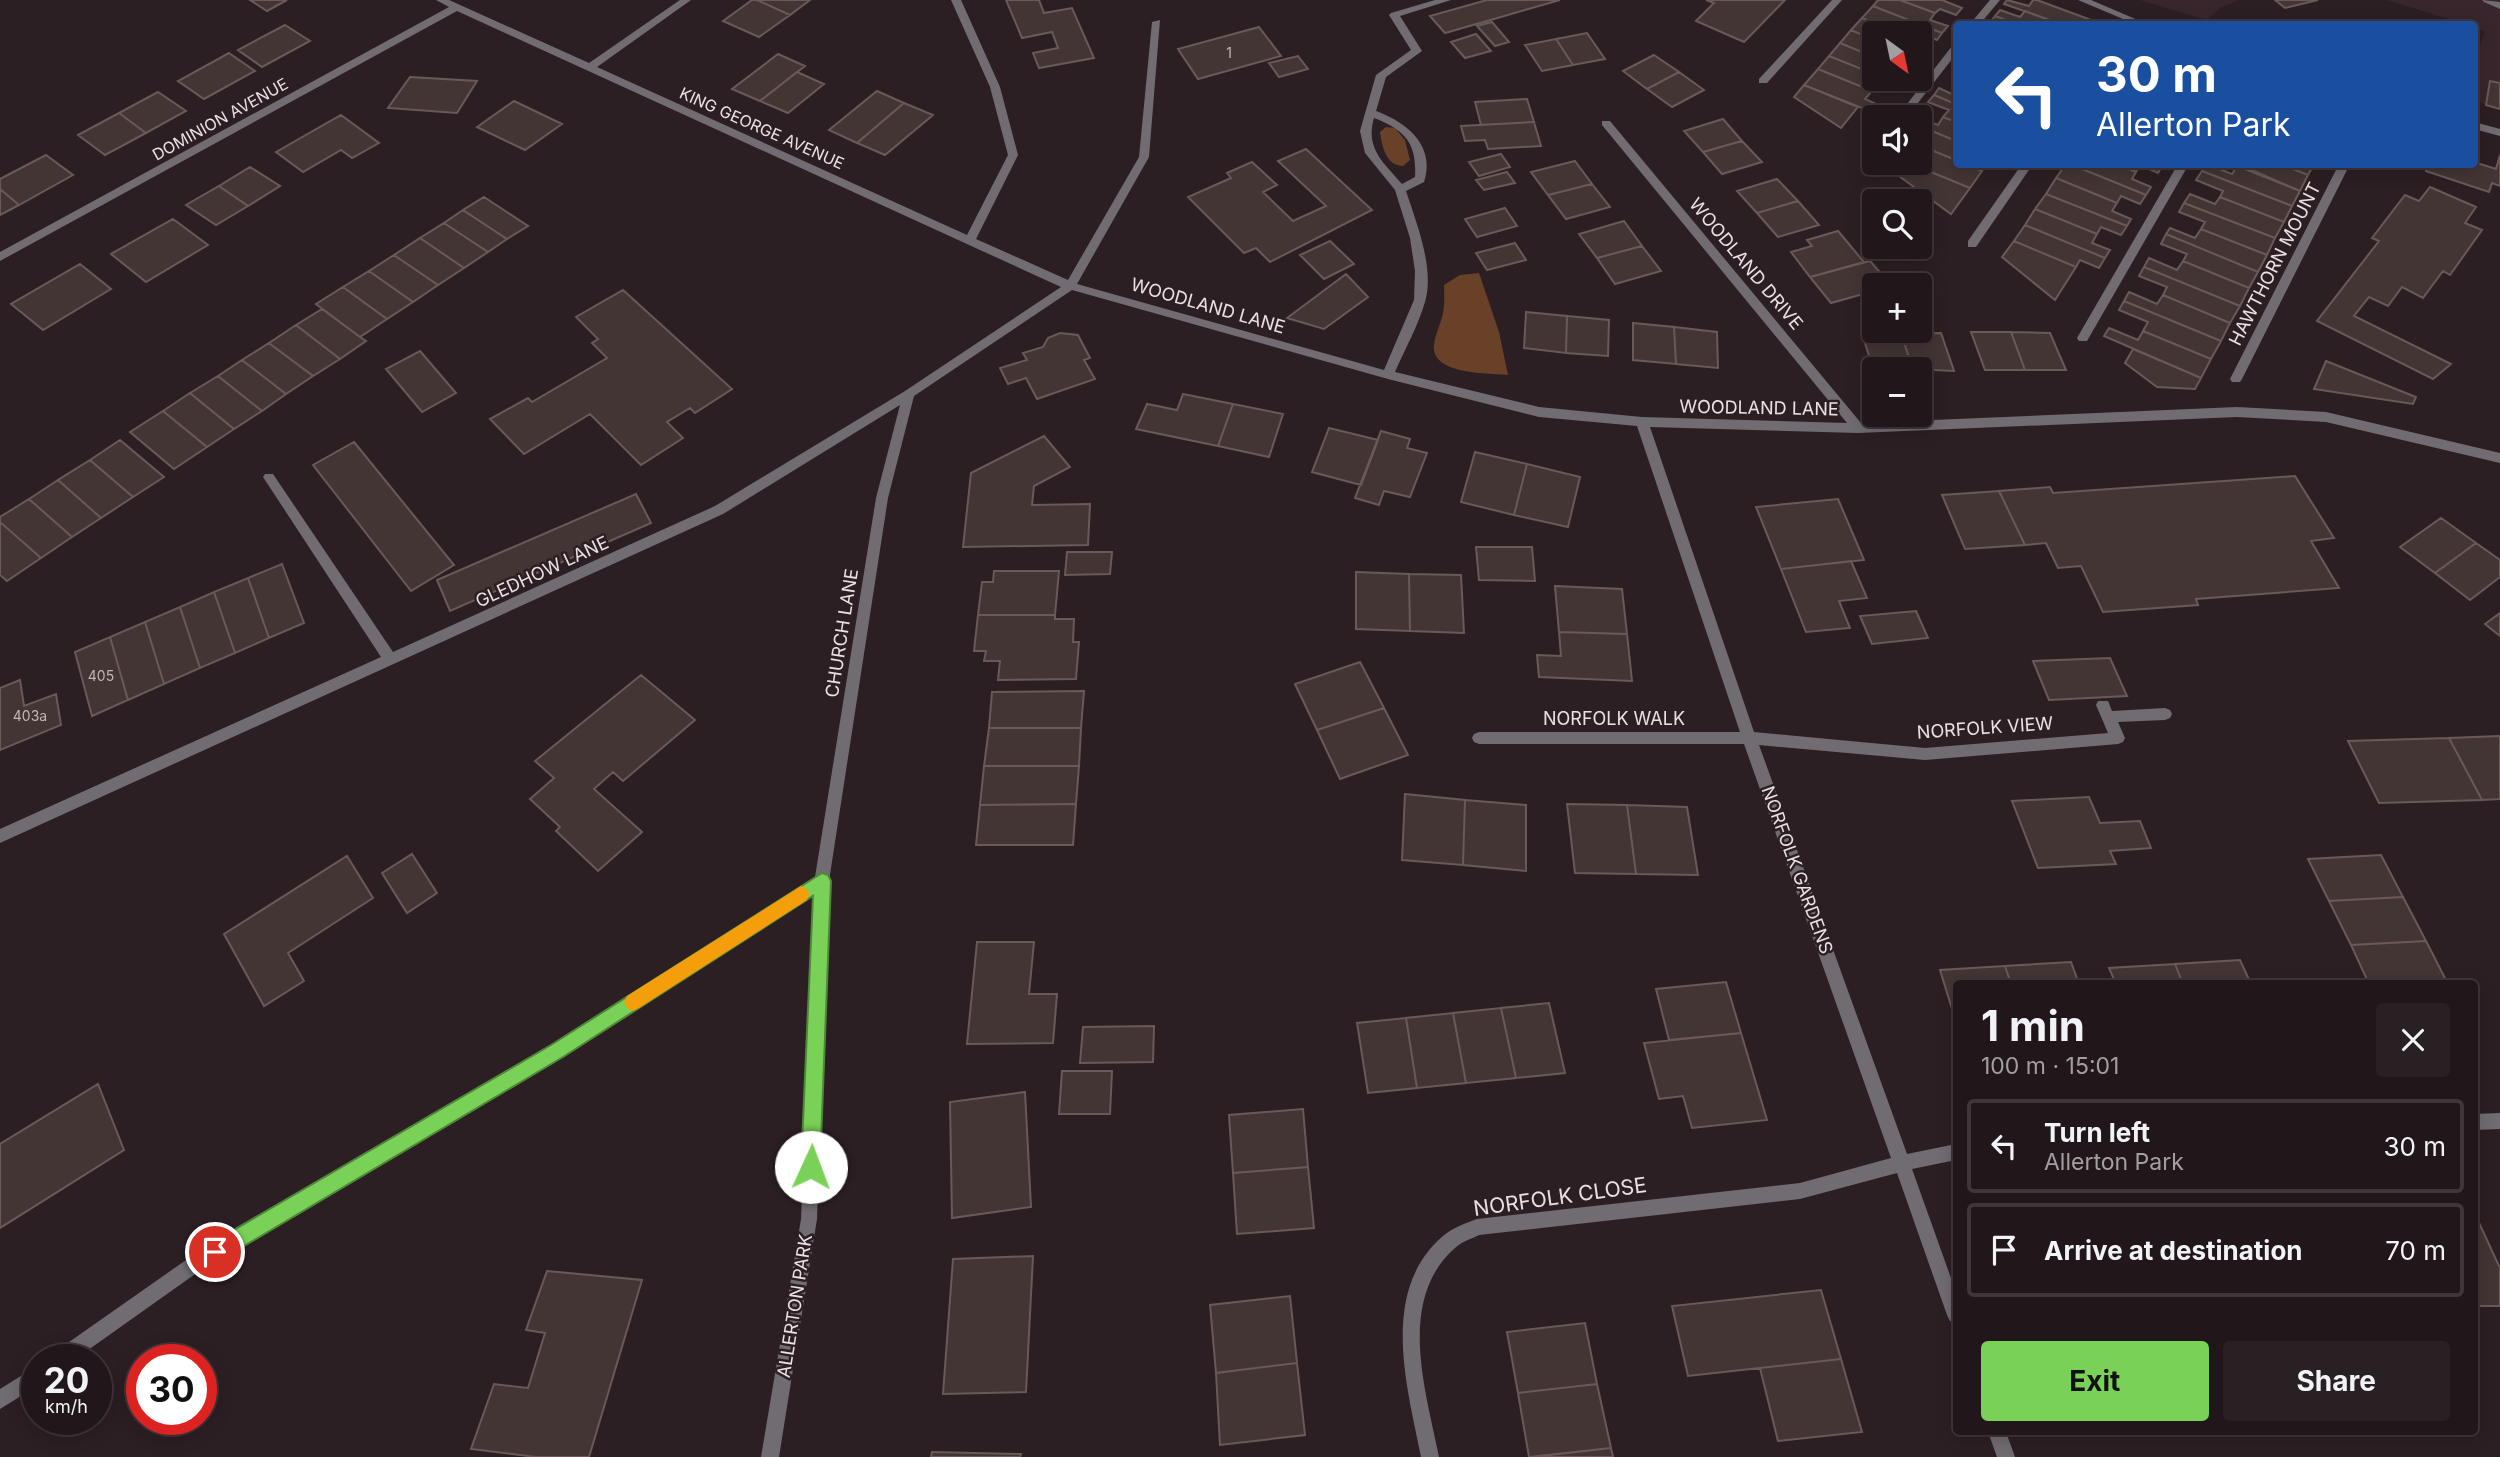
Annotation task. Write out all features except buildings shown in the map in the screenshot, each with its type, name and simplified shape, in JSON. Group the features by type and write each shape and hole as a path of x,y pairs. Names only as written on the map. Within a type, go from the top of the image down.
{"street":[{"name":"KING GEORGE AVENUE","path":"441,0 1070,286"},
{"path":"589,68 686,0"},
{"path":"956,0 995,87 1013,155 970,239"},
{"path":"1388,375 1420,300 1421,271 1416,238 1400,189 1370,153 1365,131 1381,75 1417,51 1394,15 1446,0"},
{"path":"1763,81 1837,0"},
{"path":"1978,21 1995,0"},
{"path":"2083,0 2125,21"},
{"path":"2487,0 2500,6"},
{"name":"DOMINION AVENUE","path":"0,257 455,8"},
{"path":"1070,286 1144,157 1157,22"},
{"path":"1911,105 1953,52"},
{"path":"1369,111 1390,119 1415,139 1422,161 1420,179 1400,189"},
{"name":"WOODLAND DRIVE","path":"1606,123 1857,428"},
{"path":"2478,126 2500,133"},
{"path":"1972,244 2025,168"},
{"path":"2082,338 2182,168"},
{"name":"HAWTHORN MOUNT","path":"2236,379 2343,168"},
{"name":"WOODLAND LANE","path":"1070,286 1388,375 1538,412 1642,422 1857,428 2236,412 2326,417 2500,458"},
{"name":"GLEDHOW LANE","path":"0,836 719,510 909,394 1070,286"},
{"name":"CHURCH LANE","path":"822,881 882,498 909,394"},
{"name":"NORFOLK GARDENS","path":"1642,422 1749,738 1953,1306"},
{"path":"269,477 391,660"},
{"name":"NORFOLK VIEW","path":"1749,738 1925,754 2118,738 2106,711 2165,714"},
{"name":"NORFOLK WALK","path":"1479,738 1749,738"},
{"path":"81,1344 192,1266 557,1051 822,881"},
{"name":"ALLERTON PARK","path":"770,1457 809,1219 822,881"},
{"path":"2478,1122 2500,1121"},
{"name":"NORFOLK CLOSE","path":"1430,1457 1410,1320 1416,1289 1430,1261 1451,1240 1477,1227 1800,1191 1953,1153"},
{"path":"0,1400 21,1386"},
{"path":"1998,1435 2006,1457"}],"shaded area":[{"path":"2140,0 2239,0 2220,8 2207,20"},
{"path":"2387,0 2500,0 2500,109 2478,102 2478,51 2485,31 2478,29 2478,21 2455,21"},
{"path":"1386,127 1395,128 1405,140 1410,160 1403,166 1393,163 1386,154 1380,132"},
{"path":"1479,273 1499,332 1508,375 1475,373 1451,367 1435,355 1434,345 1444,310 1444,285 1460,275"}],"slow traffic":[{"path":"633,1002 801,894"}],"route":[{"path":"215,1252 557,1051 822,881 811,1167"}]}
